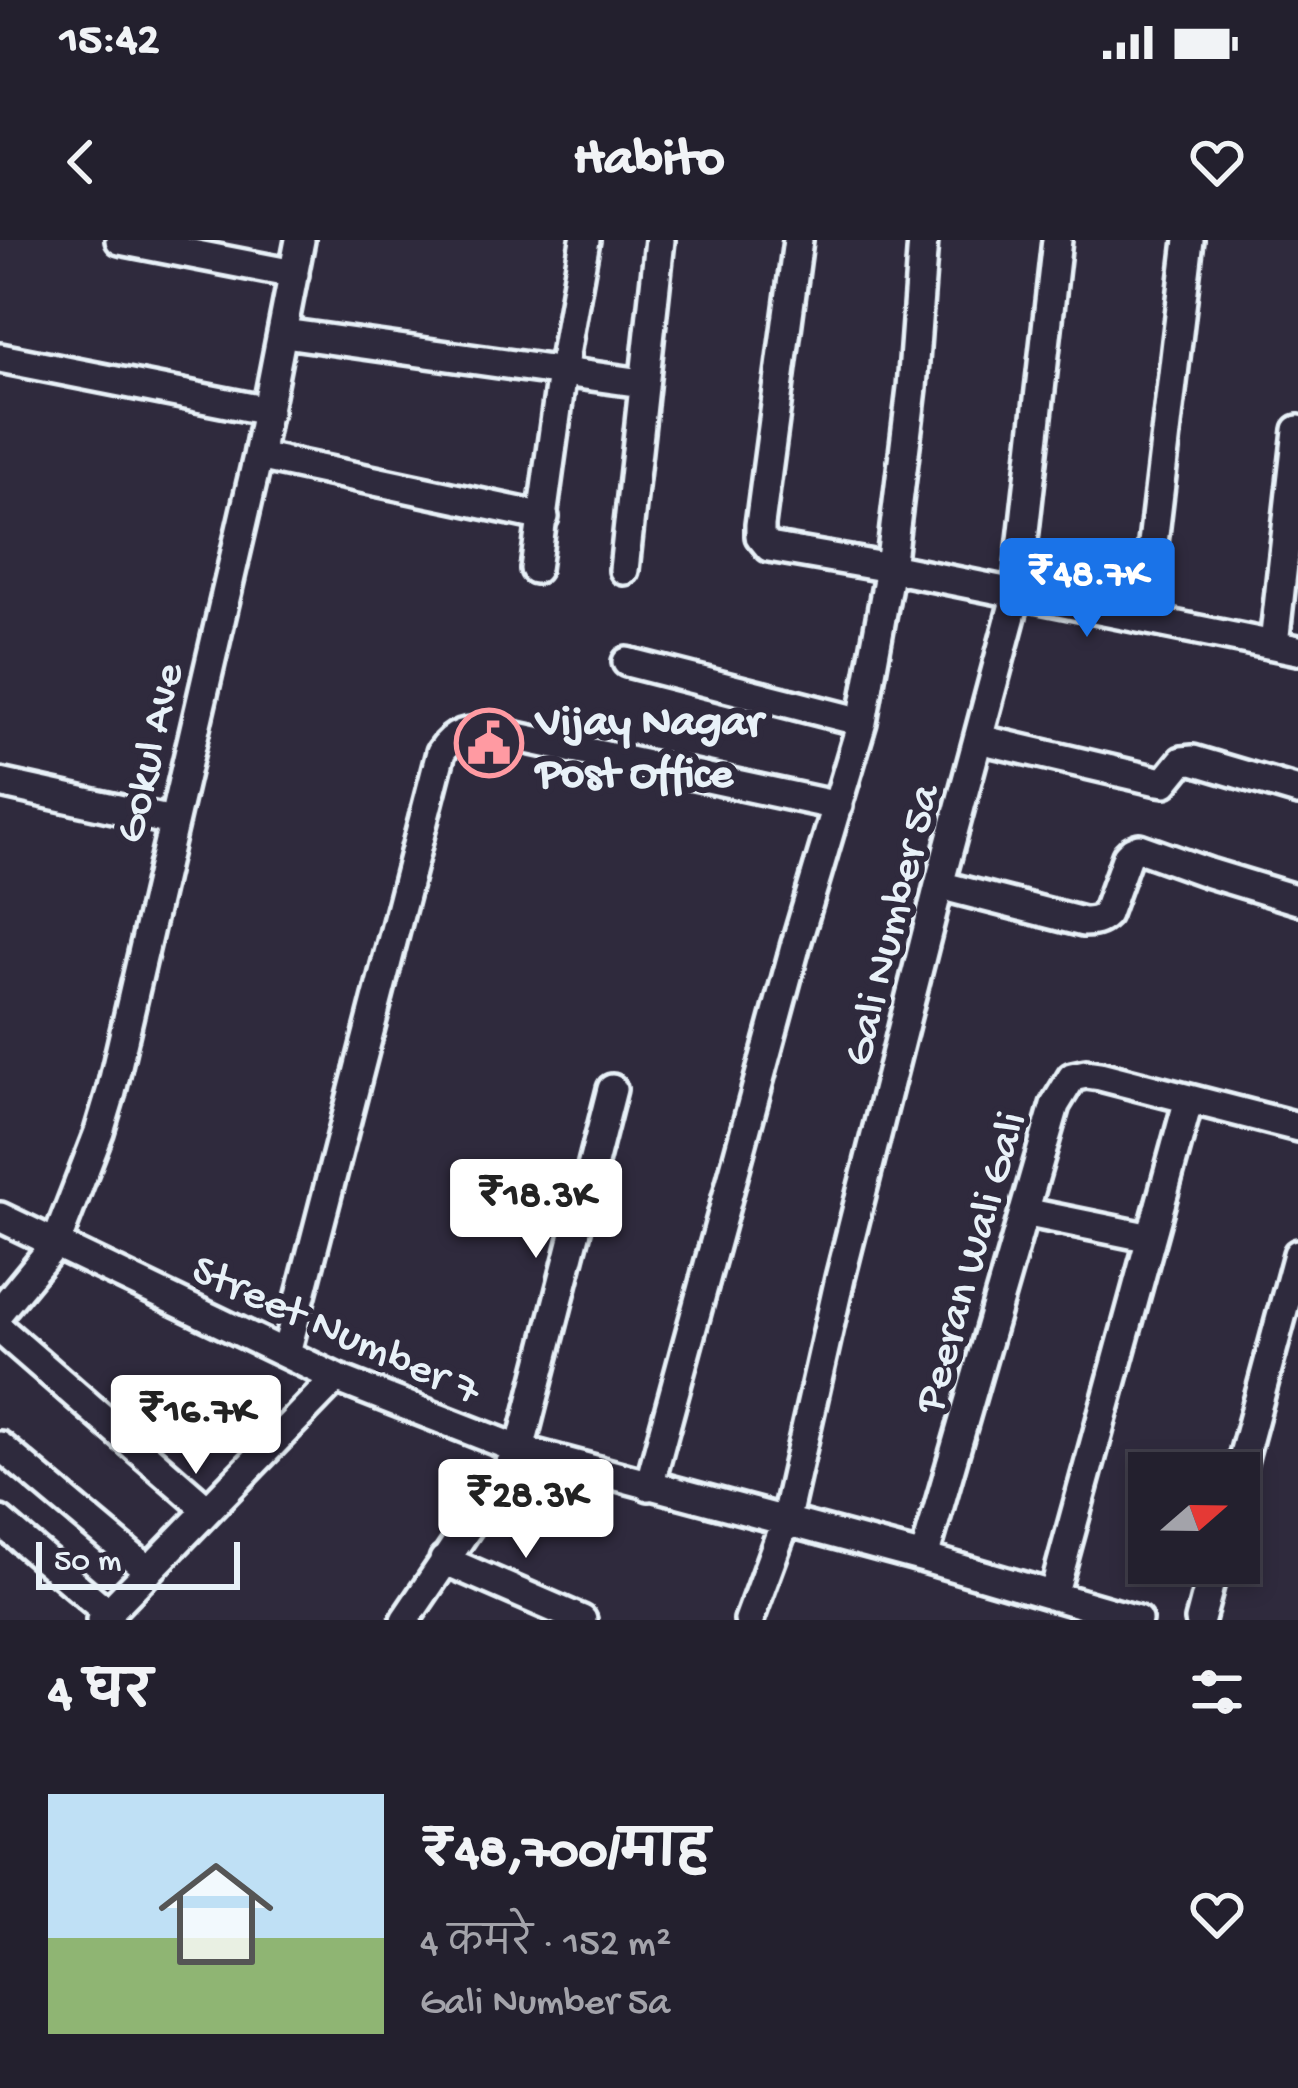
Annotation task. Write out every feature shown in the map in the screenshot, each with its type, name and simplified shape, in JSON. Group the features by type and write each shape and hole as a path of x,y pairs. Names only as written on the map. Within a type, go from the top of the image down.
{"street":[{"path":"120,240 294,274"},
{"name":"Gokul Ave","path":"0,1311 56,1243 111,1093 268,411 300,240"},
{"path":"536,569 585,240"},
{"path":"624,570 660,240"},
{"path":"798,240 760,525 760,536 769,547 1286,647 1298,430"},
{"path":"649,1486 789,969 862,722 890,568 912,388 923,240"},
{"name":"Gali Number 5a","path":"749,1620 785,1522 840,1278 1017,593 1057,240"},
{"path":"1144,619 1189,240"},
{"path":"284,333 643,383"},
{"path":"0,358 268,411"},
{"path":"258,456 544,517"},
{"path":"627,662 862,722"},
{"path":"286,1353 441,752 448,740 455,734 490,731 838,806"},
{"path":"979,739 1158,782 1165,782 1182,761 1193,760 1298,791"},
{"path":"0,783 172,821"},
{"path":"939,885 1093,922 1106,914 1127,856 1139,848 1298,900"},
{"name":"Peeran Wali Gali","path":"924,1558 1055,1105 1072,1077 1100,1076 1298,1126"},
{"path":"405,1620 520,1450 612,1089"},
{"path":"1053,1596 1189,1099"},
{"path":"1024,1212 1151,1238"},
{"name":"Street Number 7","path":"0,1217 335,1378 520,1450 1137,1620"},
{"path":"1246,1452 1289,1320 1298,1254"},
{"path":"0,1329 208,1510"},
{"path":"0,1521 105,1616 335,1378"},
{"path":"0,1446 149,1570"},
{"path":"444,1560 582,1620"},
{"path":"1200,1620 1209,1584"}],"place":[{"name":"Vijay Nagar Post Office","path":"489,743"}]}
